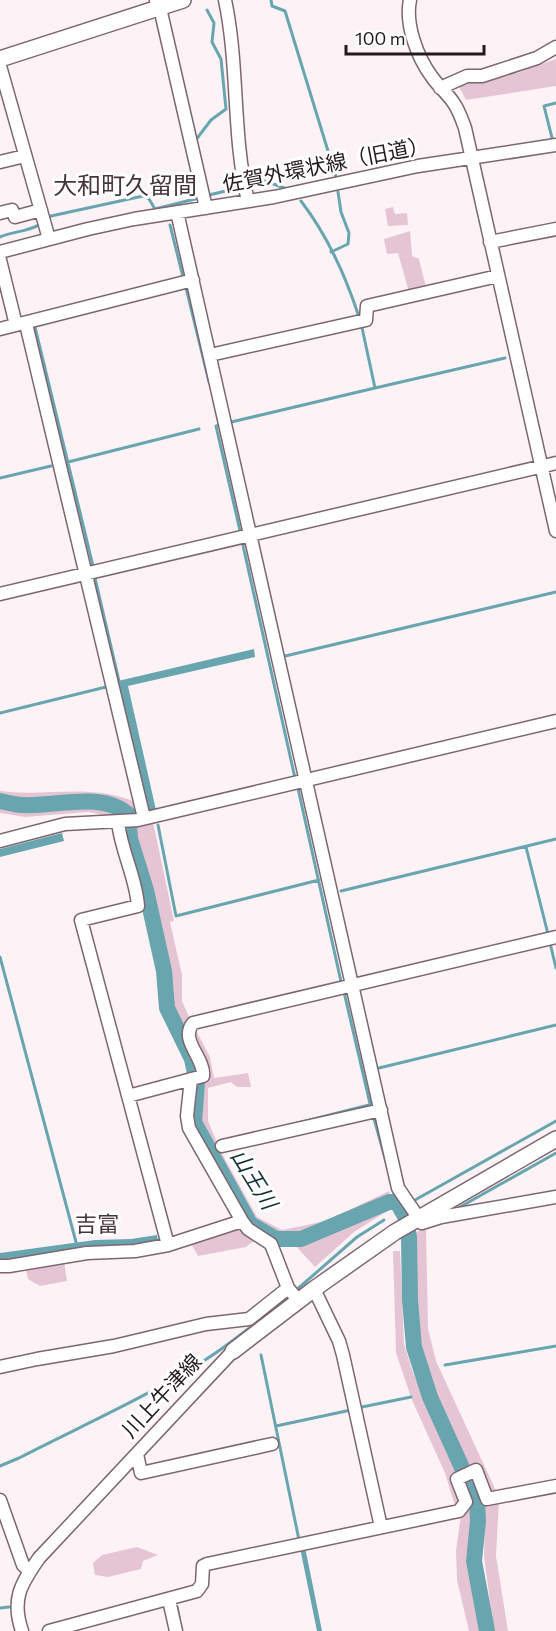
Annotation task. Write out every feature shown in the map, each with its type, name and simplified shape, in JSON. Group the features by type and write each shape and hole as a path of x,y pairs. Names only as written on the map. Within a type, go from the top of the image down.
{"main road":[{"path":"0,59 158,4 183,0"},
{"path":"418,1218 556,1138"},
{"name":"川上牛津線","path":"233,1351 298,1300 418,1218"}],"street":[{"path":"225,0 233,61 236,123 246,191"},
{"path":"410,0 408,9 412,34 430,74 454,103 465,128 556,531"},
{"path":"158,4 204,200"},
{"path":"440,87 467,76 482,76 537,58 556,47"},
{"path":"0,66 47,234"},
{"name":"佐賀外環状線（旧道）","path":"0,252 47,234 177,212 204,200 246,191 341,184 418,166 556,145"},
{"path":"0,162 25,156"},
{"path":"0,213 12,210 15,217 41,213"},
{"path":"177,212 398,1188 422,1222 556,1197"},
{"path":"490,242 556,229"},
{"path":"0,260 21,324 85,574 141,819"},
{"path":"210,355 366,320 367,306 498,276"},
{"path":"0,329 193,280"},
{"path":"0,594 556,463"},
{"path":"0,841 65,824 141,819 556,721"},
{"path":"117,822 138,906 81,920 168,1245"},
{"path":"298,1300 288,1288 271,1244 248,1229 242,1221 189,1128 187,1116 197,1078 203,1070 189,1039 190,1027 194,1023 556,937"},
{"path":"128,1096 197,1078"},
{"path":"222,1146 381,1110"},
{"path":"0,1266 87,1253 135,1251 168,1245 242,1221"},
{"path":"0,1367 114,1346 206,1324 249,1319 288,1288"},
{"path":"314,1289 341,1348 381,1527"},
{"name":"川上牛津線","path":"22,1631 16,1607 18,1593 29,1571 233,1351"},
{"path":"136,1454 141,1473 272,1444"},
{"path":"49,1631 170,1600 200,1589 203,1566 207,1563 459,1511 466,1502 457,1479 476,1470 487,1499 556,1486"},
{"path":"0,1500 23,1566 29,1571"},
{"path":"170,1600 176,1631"}],"shaded area":[{"path":"556,59 556,86 466,100 459,87 467,81 512,69 517,73"},
{"path":"393,207 395,214 407,213 408,225 388,226 385,209"},
{"path":"410,231 412,256 419,259 426,287 409,292 398,253 387,254 384,239"},
{"path":"0,791 102,793 135,802 139,813 133,814 120,802 87,797 25,801 0,797"},
{"path":"94,804 116,810 123,817 108,819 105,815 88,812 25,817 0,813 0,806 23,809"},
{"path":"153,822 174,921 170,922 182,975 182,1001 210,1057 214,1078 248,1073 251,1087 237,1087 231,1082 208,1088 208,1121 221,1152 257,1217 282,1230 326,1221 389,1191 391,1198 311,1231 279,1236 253,1221 196,1122 200,1069 170,1005 168,971 150,886 134,838 134,824"},
{"path":"387,1206 392,1208 354,1232 315,1267 294,1244 331,1234"},
{"path":"239,1227 255,1240 246,1247 198,1256 190,1242"},
{"path":"426,1228 428,1329 436,1361 499,1501 496,1556 508,1631 494,1631 484,1556 485,1518 482,1498 439,1404 422,1355 418,1334 415,1233"},
{"path":"393,1251 400,1251 404,1344 412,1370 470,1504 472,1518 466,1560 480,1631 469,1631 457,1580 456,1551 461,1515 456,1509 445,1473 412,1400 396,1353"},
{"path":"64,1262 67,1281 40,1286 28,1279 26,1270"},
{"path":"137,1547 158,1555 143,1561 141,1569 108,1577 95,1575 93,1563 102,1555"}],"water":[{"path":"254,649 255,657 128,686 156,810 149,811 118,681"},
{"path":"62,833 64,841 0,857 0,849"},
{"path":"157,1235 158,1241 132,1247 95,1247 0,1260 0,1253 95,1240 131,1239"},
{"path":"305,1547 322,1631 317,1631 300,1548"}],"waterway":[{"path":"271,0 272,6 285,11 336,177"},
{"path":"195,141 211,120 226,109 221,59 212,42 214,23 207,10"},
{"path":"552,138 544,106 556,103"},
{"path":"248,184 260,179 287,189"},
{"path":"205,196 242,187"},
{"path":"331,252 348,244 349,233 341,212 338,192"},
{"path":"46,220 51,216 143,196 149,199 155,209 199,198"},
{"path":"301,201 335,257 359,317"},
{"path":"0,237 31,229 40,224"},
{"path":"170,225 183,277"},
{"path":"186,288 209,382"},
{"path":"227,423 375,388 361,323"},
{"path":"35,327 93,566"},
{"path":"375,388 505,358"},
{"path":"221,425 216,426 241,535"},
{"path":"68,462 199,429"},
{"path":"0,478 51,466"},
{"path":"242,541 295,778"},
{"path":"95,578 119,681"},
{"path":"281,657 556,592"},
{"path":"0,713 106,687"},
{"path":"297,784 342,986"},
{"name":"山王川","path":"0,801 23,805 105,803 128,814 130,839 146,890 164,971 167,1008 192,1059 197,1083 194,1122 250,1224 276,1239 301,1239 389,1202 397,1202 406,1218 409,1238 410,1300 414,1347 430,1397 477,1501 478,1521 474,1561 487,1631"},
{"path":"158,825 176,916 319,880"},
{"path":"341,891 556,839"},
{"path":"526,847 548,934"},
{"path":"550,943 556,968"},
{"path":"0,957 76,1242"},
{"path":"344,992 371,1108"},
{"path":"379,1068 556,1025"},
{"path":"294,1124 369,1105"},
{"path":"373,1115 388,1169"},
{"path":"415,1200 556,1121"},
{"path":"460,1207 556,1153"},
{"path":"393,1190 397,1202"},
{"path":"294,1292 357,1237 384,1220"},
{"path":"0,1466 183,1374 227,1345 289,1296"},
{"path":"445,1365 556,1346"},
{"path":"261,1355 299,1540"},
{"path":"357,1408 411,1397"},
{"path":"276,1426 351,1410"},
{"path":"0,1608 9,1607"},
{"path":"177,1607 179,1617"}],"district":[{"name":"大和町久留間","path":"125,186"},
{"name":"吉富","path":"97,1224"}]}
